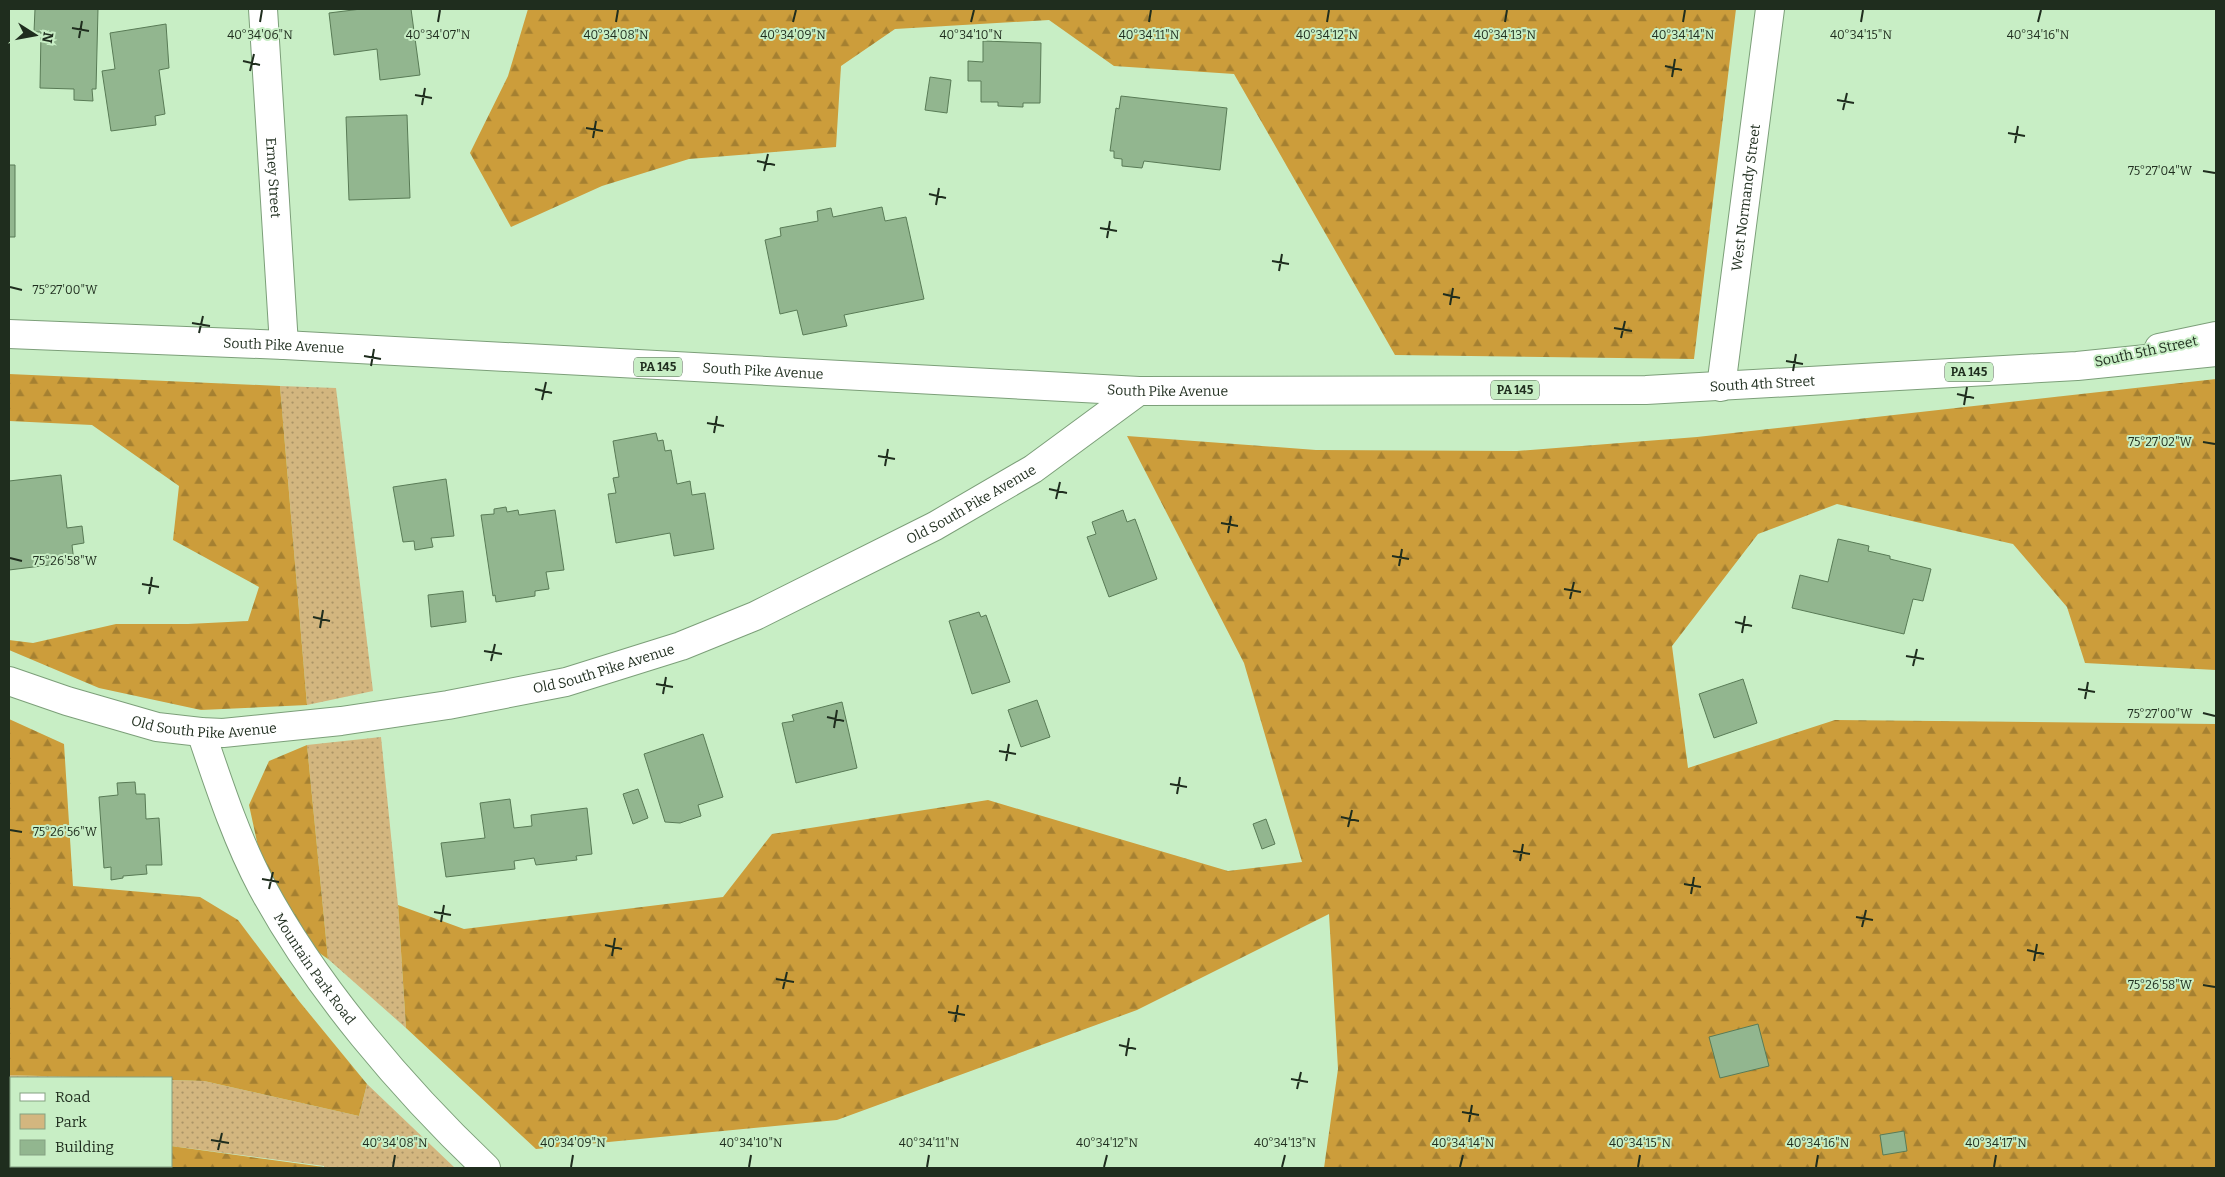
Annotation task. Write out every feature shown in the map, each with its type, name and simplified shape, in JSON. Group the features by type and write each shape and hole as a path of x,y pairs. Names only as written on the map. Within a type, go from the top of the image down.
{"street":[{"name":"Erney Street","path":"263,9 284,345"},
{"name":"West Normandy Street","path":"1721,387 1770,9"},
{"name":"South Pike Avenue","path":"9,334 284,345 1139,391 1308,389"},
{"name":"South 5th Street","path":"2077,366 2216,336"},
{"name":"South 4th Street","path":"1308,389 1646,390 1721,387 2077,366 2216,352"},
{"name":"Old South Pike Avenue","path":"9,681 67,701 157,727 223,733 341,721 448,705 566,682 681,646 755,616 935,526 1033,469 1139,391"},
{"name":"Mountain Park Road","path":"201,732 231,821 262,886 298,949 376,1050 447,1131 486,1168"}],"green space":[{"path":"528,9 1736,9 1694,359 1395,355 1234,74 1114,66 1049,20 895,29 841,66 836,147 689,159 602,186 511,227 470,153 508,76"},
{"path":"9,374 280,386 307,705 201,710 99,688 9,650 9,640 33,643 116,624 188,624 248,621 259,587 173,540 179,486 92,425 9,421"},
{"path":"2216,379 2216,670 2085,663 2067,607 2013,544 1837,504 1758,534 1672,646 1688,768 1835,720 2216,724 2216,1168 1324,1168 1338,1069 1329,914 1137,1010 837,1120 536,1149 406,1028 398,905 464,929 723,897 772,834 988,800 1228,871 1302,862 1244,663 1127,436 1316,450 1517,451 1697,437"},
{"path":"280,386 336,388 373,691 307,705"},
{"path":"9,719 64,744 73,886 200,897 238,920 299,1001 367,1084 359,1116 204,1081 172,1080 172,1077 9,1075"},
{"path":"381,737 398,905 406,1028 328,959 307,745"},
{"path":"307,745 328,959 305,943 262,865 249,805 269,761"},
{"path":"9,1075 86,1077 10,1077 9,1133"},
{"path":"172,1080 204,1081 359,1116 367,1084 455,1168 324,1168 324,1166 172,1146"},
{"path":"9,1133 10,1167 172,1167 172,1146 324,1167 324,1168 9,1168"}],"building":[{"path":"35,9 98,9 96,89 92,89 93,101 74,100 74,89 40,88 41,32 34,32"},
{"path":"361,9 411,9 420,75 380,80 377,49 334,55 329,13"},
{"path":"166,24 169,68 159,70 165,114 155,116 156,125 111,131 102,71 115,69 110,33"},
{"path":"983,41 1041,43 1040,103 1023,103 1023,107 998,106 998,102 981,102 981,81 968,81 968,61 983,62"},
{"path":"930,77 951,80 947,113 925,110"},
{"path":"1121,96 1227,108 1220,170 1144,161 1142,168 1122,166 1122,159 1114,158 1114,151 1110,151 1116,108 1119,109"},
{"path":"407,115 410,198 349,200 346,117"},
{"path":"9,165 15,165 15,237 9,237"},
{"path":"882,207 885,221 906,217 924,299 844,315 847,326 803,335 797,310 780,314 765,240 781,236 780,228 818,221 817,211 831,208 833,217"},
{"path":"656,433 658,441 663,440 665,451 671,450 677,484 690,481 692,495 705,493 714,549 674,556 670,533 616,543 608,494 616,493 613,478 619,477 613,441"},
{"path":"61,475 67,528 82,526 84,543 72,545 74,562 9,570 9,481"},
{"path":"446,479 454,536 431,538 433,547 415,550 414,541 403,542 393,487"},
{"path":"506,507 507,512 518,510 519,515 555,510 564,570 546,572 549,589 535,591 535,596 496,602 495,595 493,596 481,515 494,514 494,509"},
{"path":"1123,510 1127,522 1135,519 1157,579 1109,597 1087,537 1096,534 1092,522"},
{"path":"1838,539 1869,546 1868,551 1890,556 1890,559 1931,569 1923,601 1913,599 1904,634 1792,608 1800,575 1828,582"},
{"path":"463,591 466,622 431,627 428,595"},
{"path":"979,612 981,617 986,615 1010,682 972,694 949,621"},
{"path":"1743,679 1757,723 1714,738 1699,694"},
{"path":"1037,700 1050,737 1021,747 1008,710"},
{"path":"842,702 857,768 796,783 782,723 794,721 792,715"},
{"path":"703,734 723,797 698,805 701,816 680,823 665,822 644,754"},
{"path":"135,782 136,794 145,794 146,819 159,818 162,865 146,865 147,874 123,876 123,878 111,880 111,867 104,868 99,797 118,795 117,783"},
{"path":"638,789 648,818 633,824 623,794"},
{"path":"510,799 514,828 532,826 531,815 587,808 592,854 576,856 577,860 536,865 534,858 514,861 515,869 446,877 441,843 485,838 480,803"},
{"path":"1266,819 1275,844 1262,849 1253,824"},
{"path":"1758,1024 1769,1066 1720,1078 1709,1037"},
{"path":"1904,1131 1907,1151 1883,1155 1880,1135"}]}
